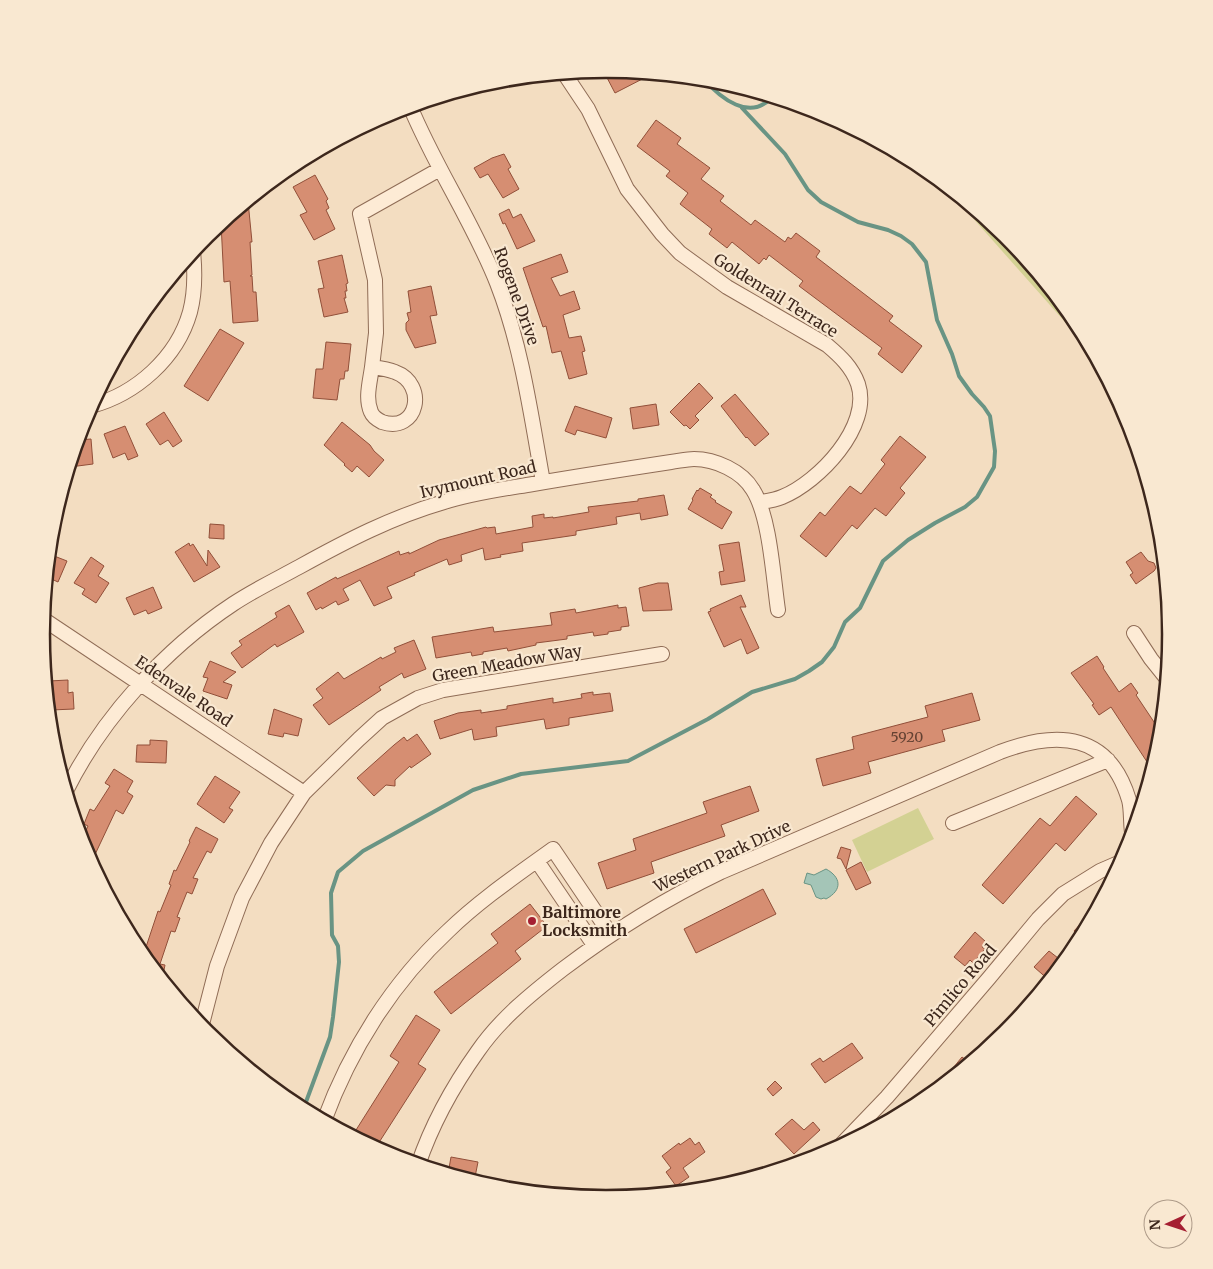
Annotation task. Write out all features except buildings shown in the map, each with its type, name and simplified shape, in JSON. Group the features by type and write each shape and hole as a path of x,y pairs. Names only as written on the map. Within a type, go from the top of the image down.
{"street":[{"name":"Goldenrail Terrace","path":"568,79 588,109 627,189 662,234 680,252 727,287 827,345 841,357 851,370 858,384 860,399 858,417 834,456 817,475 794,491 781,498 760,502"},
{"name":"Rogene Drive","path":"413,113 440,169 483,250 497,282 513,328 522,365 543,482"},
{"path":"372,367 376,333 375,280 360,214 440,169"},
{"path":"101,402 118,396 138,385 152,372 182,334 190,312 194,292 193,262"},
{"name":"Ivymount Road","path":"71,784 100,734 141,683 171,652 206,623 234,603 343,542 376,526 445,502 490,491 695,459 715,462 731,469 752,488 760,502 766,525 778,610"},
{"name":"Edenvale Road","path":"50,624 304,793"},
{"path":"1134,633 1162,673"},
{"name":"Green Meadow Way","path":"204,1019 217,966 242,898 270,843 304,793 382,718 418,698 467,686 662,654"},
{"name":"Western Park Drive","path":"421,1158 442,1108 478,1050 505,1019 538,988 594,945 684,890 721,872 1014,747 1042,741 1069,740 1085,744 1096,750 1108,760 1118,773 1135,807"},
{"path":"953,823 1108,760"},
{"path":"327,1115 350,1062 366,1032 411,970 447,931 488,896 553,849 611,935"},
{"path":"537,861 594,945"},
{"name":"Pimlico Road","path":"850,1135 887,1097 1038,919 1063,894 1113,866"}],"shaded area":[{"path":"966,210 1000,241 1025,268 1072,330"},
{"path":"918,808 934,839 867,872 852,840"},
{"path":"826,869 835,876 838,884 835,892 826,899 821,899 816,897 811,885 804,883 807,873 814,875"}],"waterway":[{"path":"714,89 736,105 754,107 766,102"},
{"path":"306,1102 330,1037 333,1017 339,962 338,946 332,935 331,893 338,872 363,851 473,790 521,774 628,761 708,719 752,692 795,679 809,671 822,662 834,647 845,622 860,608 883,561 908,540 965,507 977,497 994,467 995,451 990,416 959,376 952,354 937,320 926,262 912,244 901,236 888,230 858,222 821,202 808,190 785,154 742,108"}],"place":[{"name":"Baltimore Locksmith","path":"532,921"}]}
